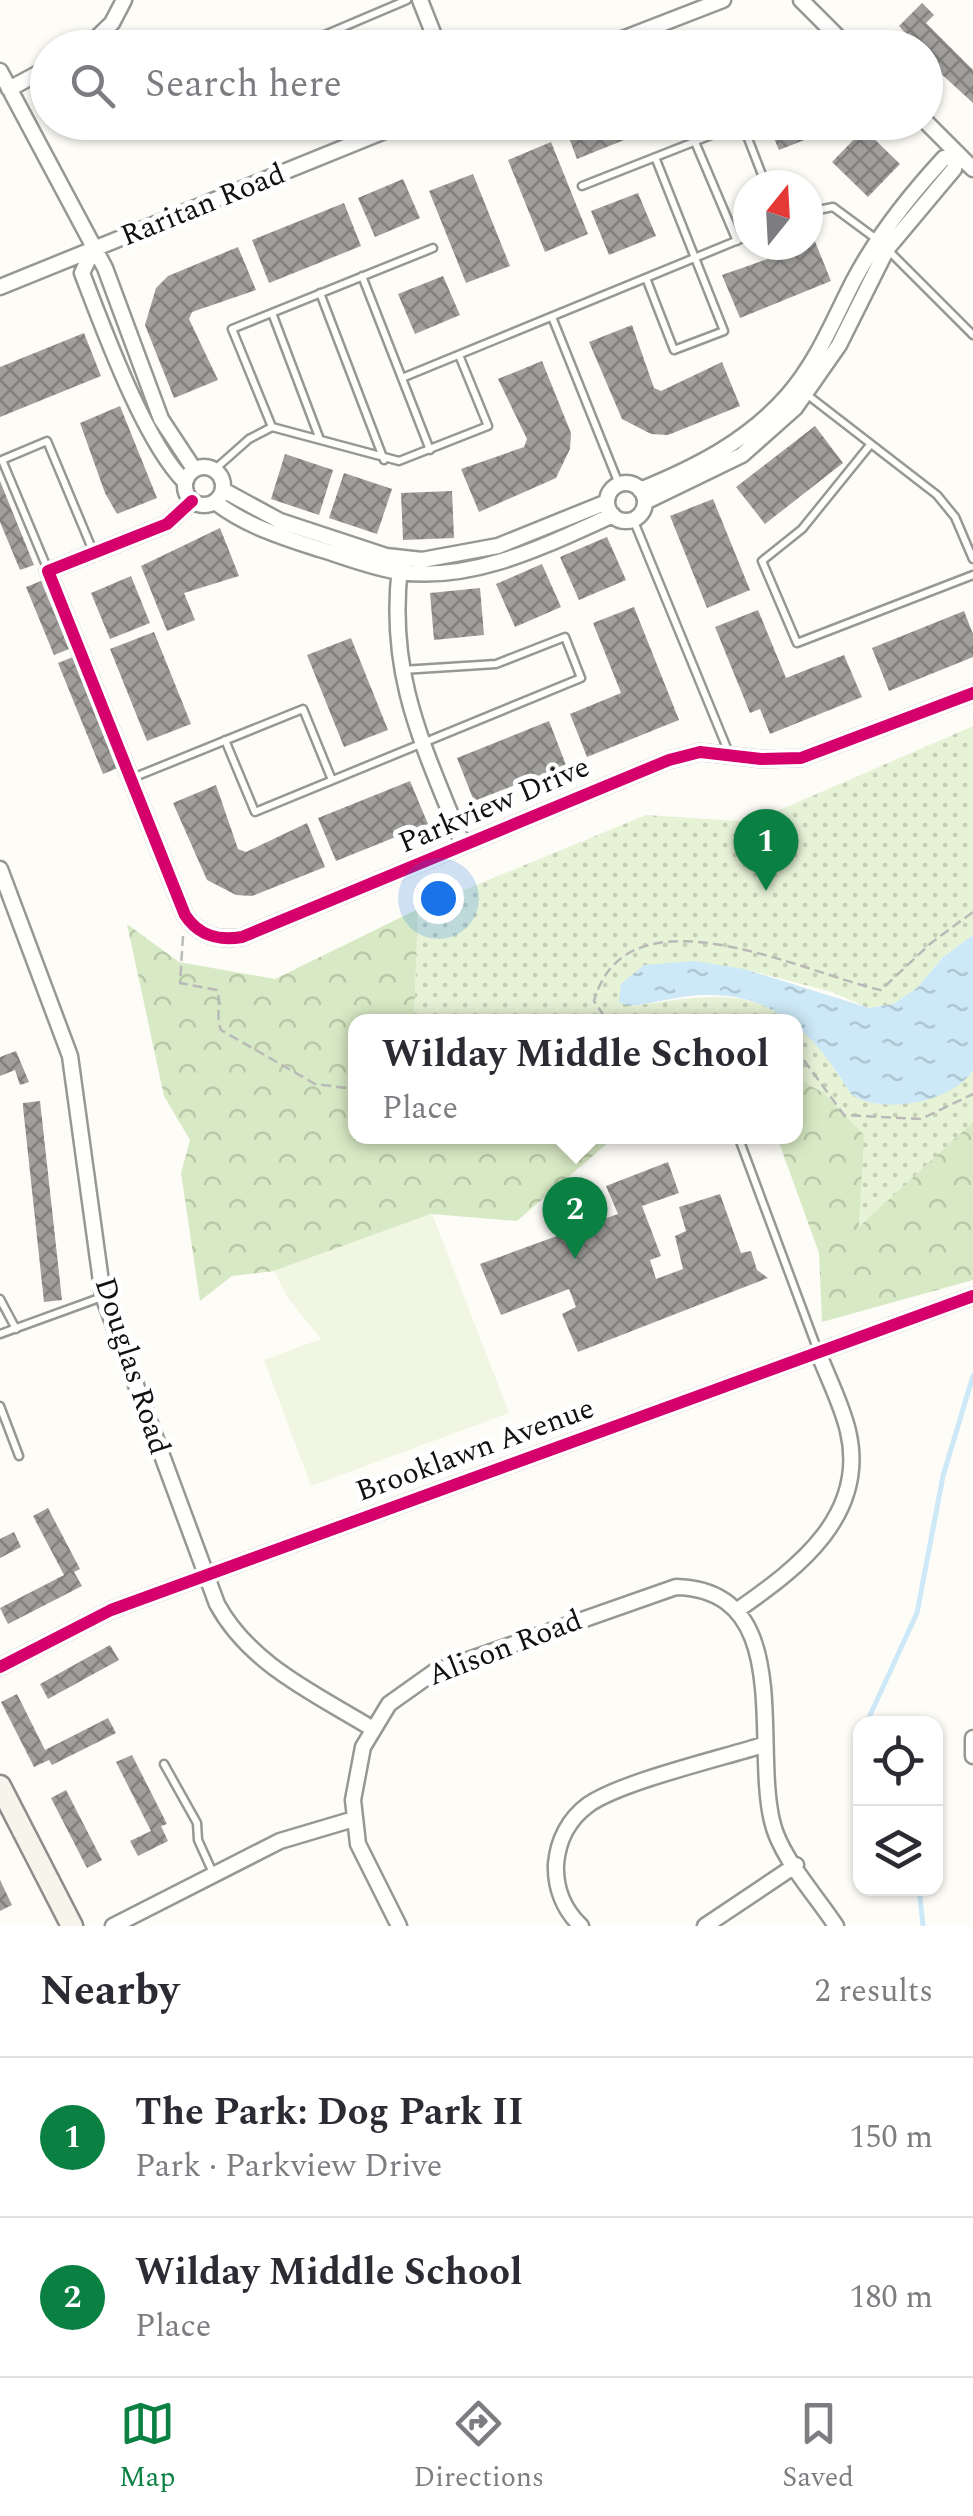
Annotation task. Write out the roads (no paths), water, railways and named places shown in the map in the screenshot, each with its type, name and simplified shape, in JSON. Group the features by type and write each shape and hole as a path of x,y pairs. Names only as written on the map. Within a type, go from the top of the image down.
{"main road":[{"path":"0,1786 66,1924"}],"street":[{"path":"105,30 124,0"},
{"path":"420,0 432,30"},
{"path":"645,30 722,0"},
{"path":"801,0 831,30"},
{"path":"0,71 30,128"},
{"path":"10,90 30,78"},
{"path":"943,139 973,169"},
{"path":"36,140 94,250 160,419 190,476 192,501"},
{"name":"Raritan Road","path":"0,288 363,140"},
{"path":"610,508 633,518 642,496 742,455 772,432 801,390 882,244 944,158 958,154"},
{"path":"94,250 82,273 152,436 190,476"},
{"path":"110,336 127,329"},
{"path":"190,476 214,470 219,496 273,534 401,565 471,570 610,508 619,484 631,484 642,496"},
{"path":"192,501 203,505 219,496"},
{"path":"130,779 48,571 166,524 192,501"},
{"path":"401,565 395,632 400,670 423,744 463,844"},
{"name":"Parkview Drive","path":"130,779 185,915 194,928 207,935 242,937 668,760 700,752 729,752 761,760 801,758 973,693"},
{"name":"Douglas Road","path":"0,869 70,1056 103,1296 204,1574 224,1618 260,1658 373,1729"},
{"name":"Brooklawn Avenue","path":"0,1667 111,1610 204,1574 973,1296"},
{"path":"818,1352 848,1431 845,1493 826,1536 806,1560 739,1610 759,1655 772,1824 836,1926"},
{"name":"Alison Road","path":"399,1926 369,1868 354,1820 356,1772 373,1729 389,1704 434,1672 659,1590 676,1587 710,1591 739,1610"},
{"path":"973,1738 973,1756"},
{"path":"582,1926 564,1903 556,1872 562,1839 574,1818 600,1798 763,1745"},
{"path":"113,1926 298,1834 354,1820"},
{"path":"705,1926 796,1865"}],"lane":[{"path":"336,30 407,0"},
{"path":"582,186 701,140"},
{"path":"749,140 760,170"},
{"path":"696,142 733,231"},
{"path":"646,278 674,350 724,331 655,157"},
{"path":"823,209 834,207 882,244 973,335"},
{"path":"402,378 733,243"},
{"path":"272,427 232,329 433,248"},
{"path":"362,276 430,450"},
{"path":"320,293 384,460"},
{"path":"272,312 319,438"},
{"path":"552,317 619,484"},
{"path":"214,470 248,439 272,427 399,461 488,426 459,355"},
{"path":"801,390 937,496 955,517 973,559"},
{"path":"48,571 2,460 48,441 94,552"},
{"path":"870,444 824,505 762,561 797,643 973,575"},
{"path":"633,518 729,752"},
{"path":"225,740 255,812 581,678 565,637 496,664 400,670"},
{"path":"130,779 303,709 332,780"},
{"path":"741,1144 818,1352"},
{"path":"0,1334 103,1296"},
{"path":"0,1299 16,1328"},
{"path":"0,1406 19,1456"},
{"path":"164,1764 197,1823 198,1840 213,1874"}],"water":[{"path":"973,935 973,1070 950,1090 898,1105 864,1101 851,1094 803,1032 803,1014 780,1014 755,1002 707,995 629,1006 619,1002 621,984 644,965 694,961 744,969 869,1008 893,1004 917,988 943,957"}],"waterway":[{"path":"870,1716 917,1613 943,1476 973,1376"},
{"path":"920,1896 923,1926"}],"place":[{"name":"The Park: Dog Park II","path":"766,891"},
{"name":"Wilday Middle School","path":"575,1259"}]}
